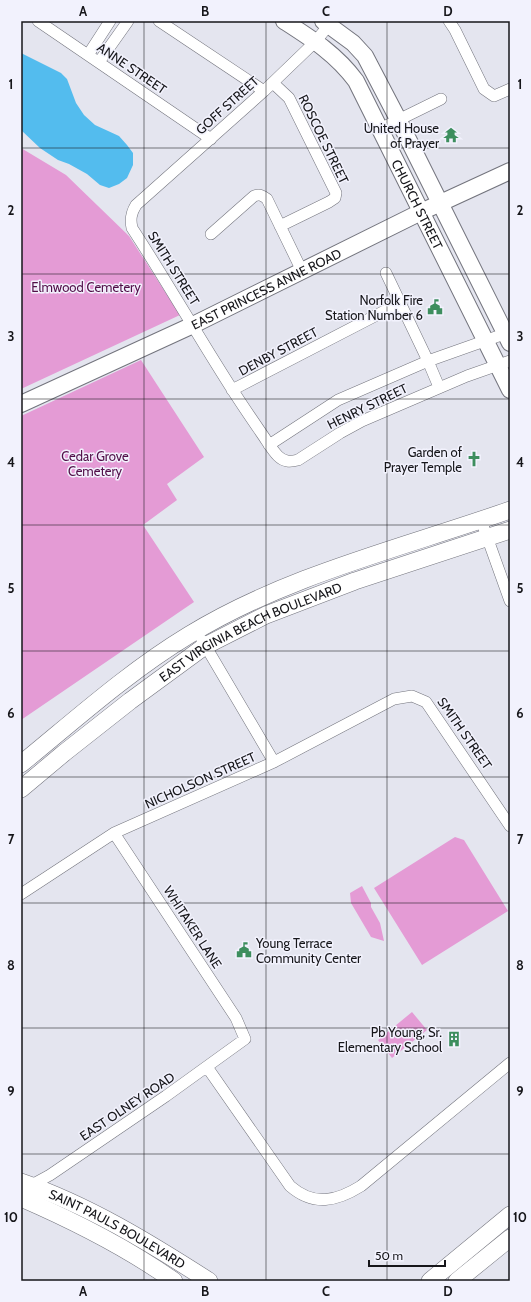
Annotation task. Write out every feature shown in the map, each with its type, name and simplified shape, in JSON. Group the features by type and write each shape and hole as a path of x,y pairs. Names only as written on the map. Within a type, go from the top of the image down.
{"main road":[{"name":"CHURCH STREET","path":"284,21 316,41 345,66 356,81 485,340 504,363 510,390"},
{"name":"CHURCH STREET","path":"328,22 353,43 364,56 441,202 508,336"},
{"name":"EAST PRINCESS ANNE ROAD","path":"21,404 193,325 441,202 510,170"},
{"name":"EAST VIRGINIA BEACH BOULEVARD","path":"21,764 110,690 149,661 231,611 281,588 510,510"},
{"name":"EAST VIRGINIA BEACH BOULEVARD","path":"21,789 130,701 205,646 266,615 355,581 510,530"},
{"path":"444,532 450,550"},
{"path":"51,740 64,754"},
{"name":"SAINT PAULS BOULEVARD","path":"23,1189 56,1213 129,1252 174,1281"},
{"name":"SAINT PAULS BOULEVARD","path":"23,1189 44,1190 101,1217 178,1261 209,1281"},
{"path":"430,1281 510,1215"},
{"path":"458,1281 510,1238"}],"street":[{"name":"ANNE STREET","path":"38,21 211,139"},
{"path":"88,55 110,21"},
{"path":"99,62 128,21"},
{"path":"159,21 264,92"},
{"path":"449,21 484,89 494,96 510,89"},
{"name":"GOFF STREET","path":"136,205 264,92 316,41 328,22"},
{"name":"ROSCOE STREET","path":"273,83 289,98 336,193 335,198 329,202 280,226"},
{"path":"380,129 399,121 441,99"},
{"path":"211,234 254,196 263,196 267,199 302,272"},
{"name":"SMITH STREET","path":"136,205 132,213 132,228 159,269 232,390 269,445"},
{"path":"386,273 428,361 438,387"},
{"name":"DENBY STREET","path":"232,390 400,303"},
{"name":"HENRY STREET","path":"504,363 438,387 362,421 340,433 298,460 291,462 284,461 269,445 338,400 428,361 485,340 508,336"},
{"path":"481,520 510,601"},
{"path":"196,631 274,762"},
{"name":"SMITH STREET","path":"394,699 412,696 426,702 510,826"},
{"name":"NICHOLSON STREET","path":"21,894 114,833 274,762 394,699"},
{"name":"WHITAKER LANE","path":"114,833 236,1018 245,1039"},
{"name":"EAST OLNEY ROAD","path":"23,1189 79,1155 245,1039"},
{"path":"207,1067 290,1186 305,1196 321,1200 342,1196 361,1186 510,1063"}],"green space":[{"name":"Elmwood Cemetery","path":"21,148 66,175 129,236 180,315 21,389"},
{"name":"Cedar Grove Cemetery","path":"141,360 204,457 167,484 177,500 143,525 194,602 21,720 21,416"},
{"path":"455,837 464,840 508,911 422,965 374,888"},
{"path":"362,886 380,923 384,941 371,937 351,903 350,893"},
{"path":"412,1012 427,1030 392,1058 378,1040"}],"water":[{"path":"21,53 61,73 67,79 76,103 84,115 95,125 119,136 127,145 133,153 133,165 127,178 119,184 109,188 100,185 87,174 58,160 40,148 21,130"}],"place":[{"name":"United House of Prayer","path":"451,135"},
{"name":"Norfolk Fire Station Number 6","path":"435,307"},
{"name":"Garden of Prayer Temple","path":"474,459"},
{"name":"Young Terrace Community Center","path":"244,950"},
{"name":"Pb Young, Sr. Elementary School","path":"454,1039"}]}
